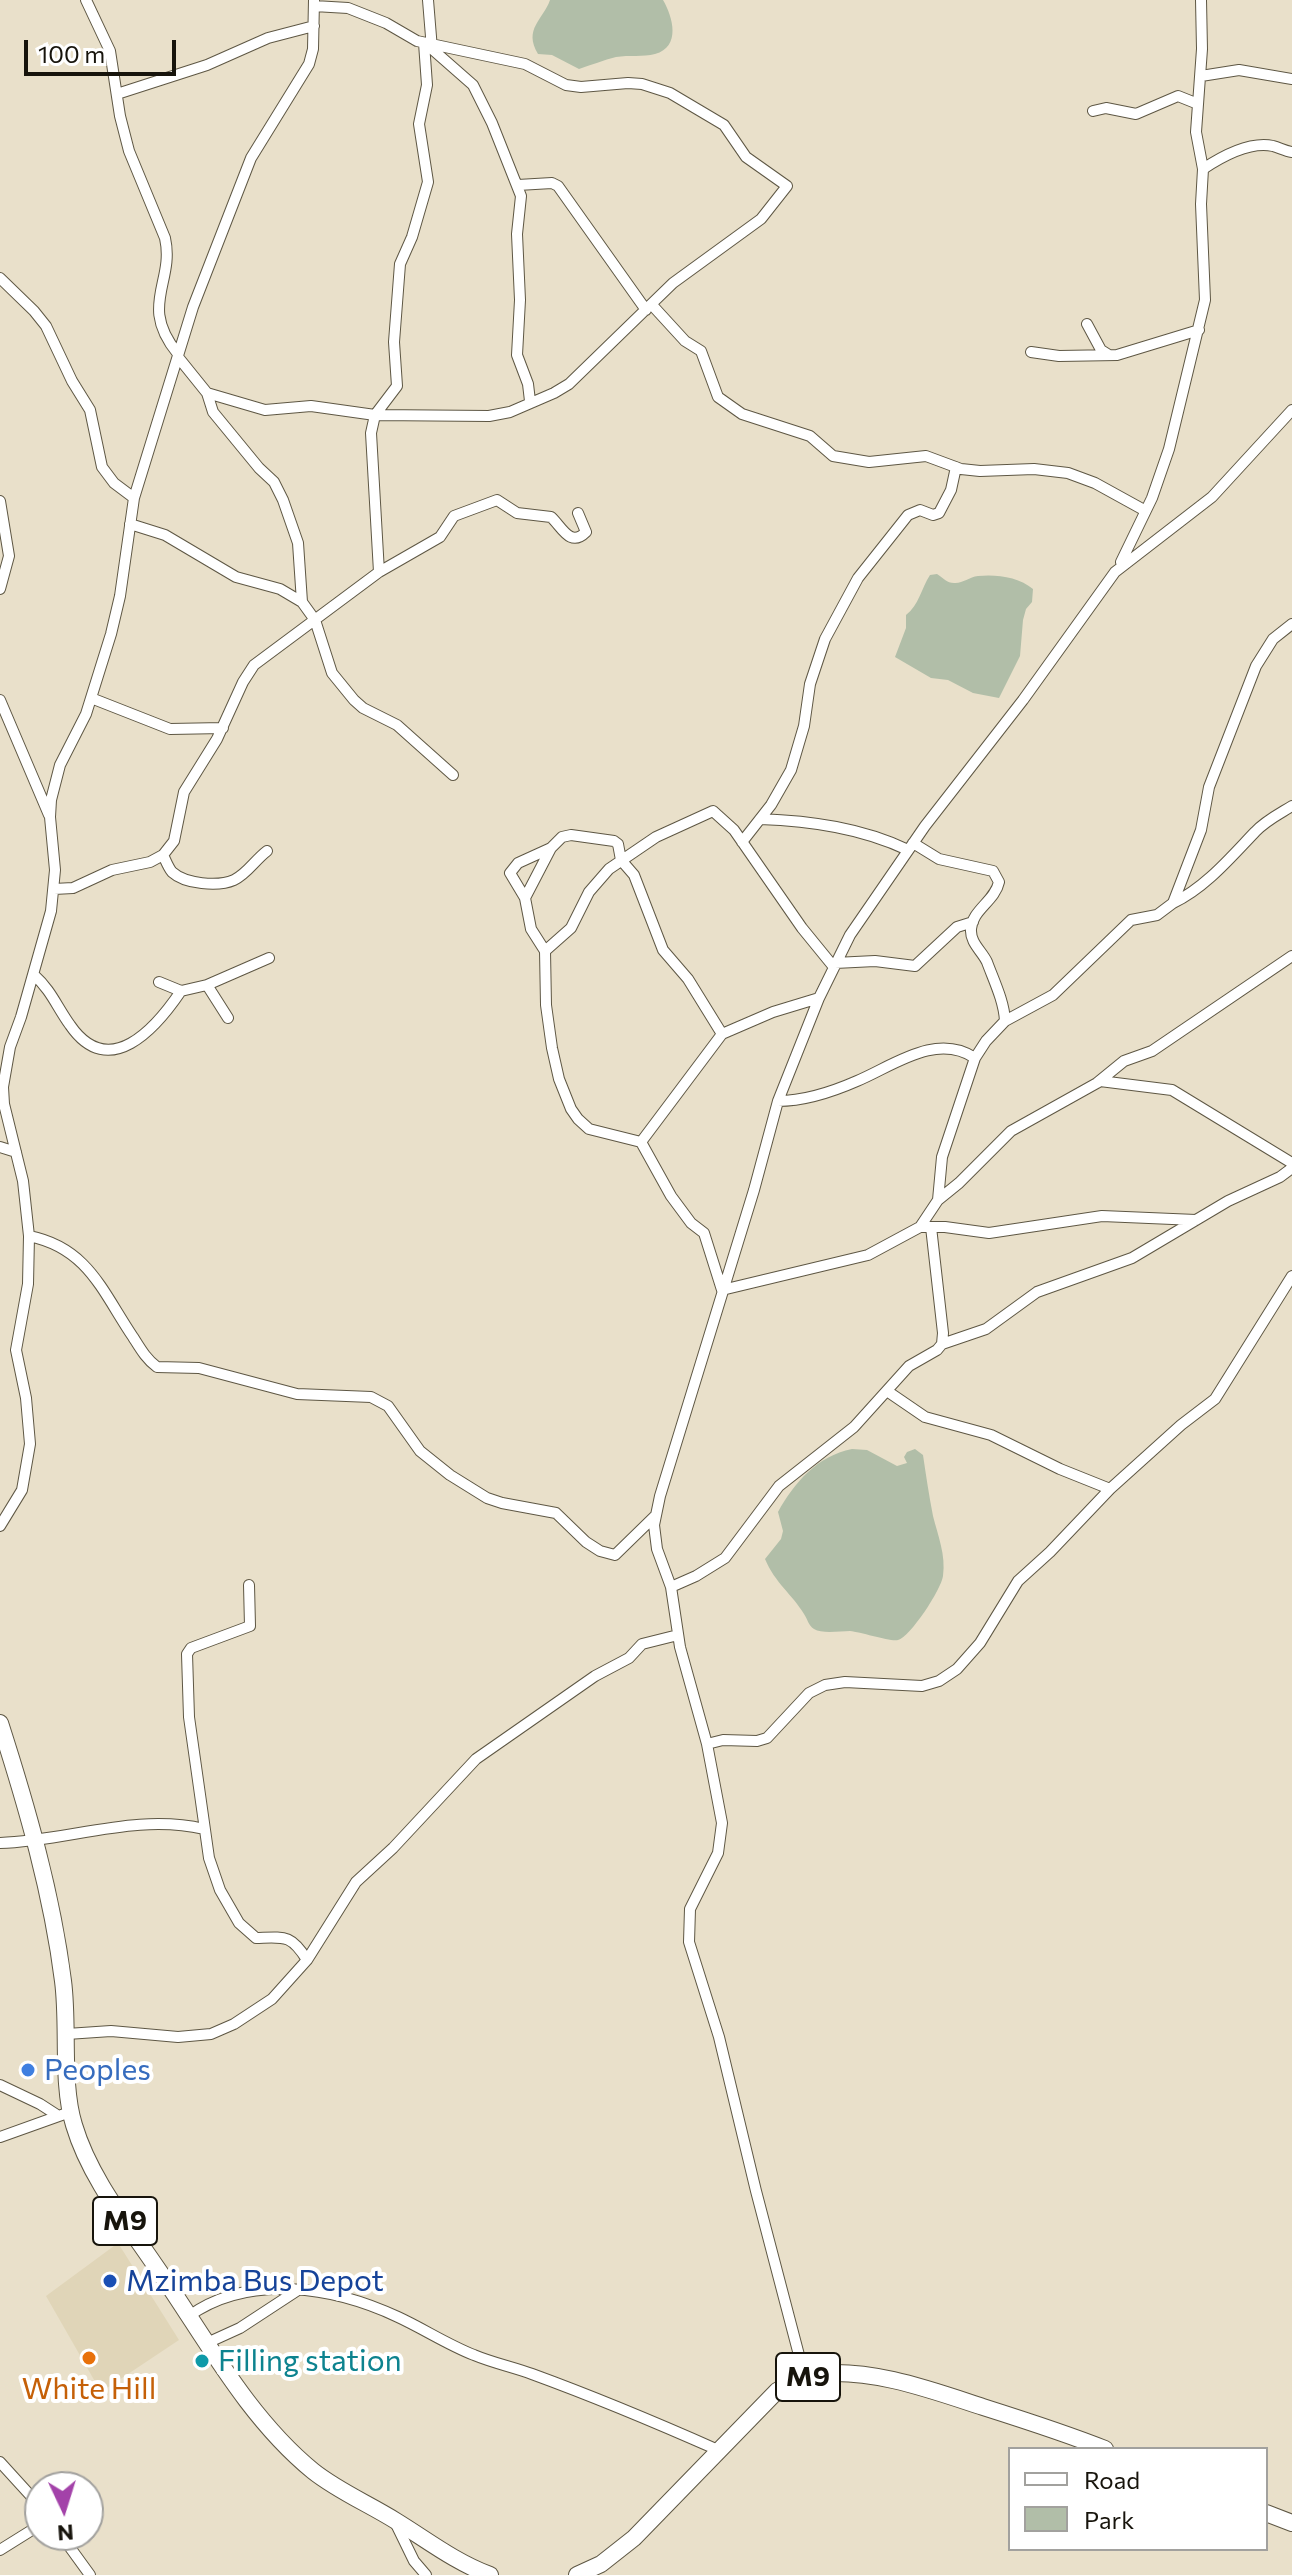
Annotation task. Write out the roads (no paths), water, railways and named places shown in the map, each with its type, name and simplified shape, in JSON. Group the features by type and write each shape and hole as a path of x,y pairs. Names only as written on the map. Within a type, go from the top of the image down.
{"main road":[{"name":"M9","path":"0,1723 34,1842 63,1982 67,2034 64,2113 98,2177 260,2419 293,2453 339,2489 463,2565 490,2575"},
{"name":"M9","path":"577,2575 601,2564 634,2538 777,2391 816,2374 905,2382 1100,2447"},
{"path":"1268,2514 1292,2523"}],"street":[{"path":"86,0 110,51 132,161 165,238 167,254 159,292 165,335 207,393 213,412 274,482 298,543 302,602"},
{"path":"379,572 371,433 375,415 397,386 394,342 400,264 412,237 428,178 419,124 427,85 428,0"},
{"path":"805,2378 719,2037 689,1942 690,1909 713,1863 721,1840 722,1823 707,1744 678,1635 671,1587 657,1549 655,1516 751,1201 778,1101 834,964 866,909 910,846 1023,700 1115,572 1152,498 1169,449 1205,300 1201,204 1203,169 1197,141 1201,0"},
{"path":"0,1526 22,1490 28,1460 28,1412 16,1350 28,1284 29,1236 25,1191 4,1104 3,1087 10,1047 34,975 54,889 51,800 60,765 80,728 91,698 117,613 134,498 193,307 240,181 261,138 309,64 313,49 314,3 348,8 427,44 525,64 566,85 642,84 670,93 724,125 746,157 787,186 761,219 673,283 569,384 510,412 489,416 375,415 320,406 265,410 207,393"},
{"path":"117,94 207,65 268,38 314,26"},
{"path":"427,44 473,85 518,185 522,205 517,234 520,300 516,348 528,384 530,401"},
{"path":"1201,76 1239,70 1292,79"},
{"path":"1093,111 1111,109 1132,115 1178,96 1198,104"},
{"path":"1203,169 1221,157 1256,146 1273,146 1292,152"},
{"path":"518,185 552,183 558,186 649,307 685,341 701,351 717,396 742,414 805,434 833,456 846,460 881,462 926,456 956,467 980,471 1034,469 1068,473 1095,483 1144,510"},
{"path":"0,278 46,326 72,381 90,410 102,467 114,483 134,498"},
{"path":"1087,324 1101,350 1110,356"},
{"path":"1031,352 1059,356 1110,356 1129,353 1199,330"},
{"path":"1115,572 1212,497 1292,410"},
{"path":"742,842 771,805 791,770 804,726 812,677 825,639 849,592 908,515 920,510 933,515 939,513 951,490 956,467"},
{"path":"54,889 73,888 112,870 150,862 163,855 174,841 184,792 223,728 251,669 379,572 433,542 445,531 454,516 496,500 517,513 551,517 571,538 582,537 586,532 578,513"},
{"path":"0,501 9,556 0,589"},
{"path":"130,524 160,533 236,577 280,589 302,602 315,620 332,673 354,700 397,725 453,775"},
{"path":"1173,903 1201,830 1209,787 1256,666 1273,639 1292,624"},
{"path":"91,698 170,729 223,728"},
{"path":"0,700 50,817"},
{"path":"942,1344 943,1333 925,1227 938,1200 942,1157 975,1058 986,1041 1005,1021 1053,995 1131,920 1157,915 1197,888 1269,820 1292,806"},
{"path":"545,951 571,928 589,892 604,874 656,837 713,811 734,830 802,928 834,964"},
{"path":"760,819 853,830 910,846 939,859 997,874 999,882 996,892 970,930 986,959 1003,1005 1005,1021"},
{"path":"525,898 551,848 562,837 610,839 618,844 621,860 634,875 663,950 688,979 722,1034"},
{"path":"551,848 518,863 510,875 525,898 531,929 545,951 546,1005 559,1079 571,1109 589,1129 641,1142 671,1196 693,1226 704,1233 722,1290"},
{"path":"163,855 173,873 179,877 216,883 236,879 267,851"},
{"path":"834,964 875,961 915,966 957,927 973,922"},
{"path":"938,1200 1011,1131 1100,1081 1116,1066 1152,1051 1292,956"},
{"path":"159,982 181,991 207,985 269,958"},
{"path":"34,975 53,994 70,1026 82,1039 91,1046 104,1049 125,1046 144,1036 159,1022 181,991"},
{"path":"207,985 228,1018"},
{"path":"641,1142 722,1034 773,1012 819,998"},
{"path":"778,1101 797,1100 839,1088 903,1058 932,1050 958,1050 975,1058"},
{"path":"671,1587 725,1558 779,1486 854,1427 909,1366 942,1344 986,1329 1029,1296 1132,1258 1228,1201 1280,1177 1292,1166 1172,1090 1100,1081"},
{"path":"0,1147 16,1152"},
{"path":"722,1290 868,1255 925,1227 989,1233 1102,1216 1198,1220"},
{"path":"29,1236 52,1240 83,1262 141,1349 157,1367 199,1368 297,1394 361,1395 382,1401 412,1441 437,1467 493,1500 510,1506 556,1513 578,1537 607,1553 615,1555 655,1516"},
{"path":"707,1744 767,1738 809,1693 825,1685 845,1682 922,1686 947,1677 973,1652 1012,1587 1110,1489 1215,1399 1292,1276"},
{"path":"887,1391 925,1417 991,1435 1060,1469 1110,1489"},
{"path":"249,1585 250,1626 191,1648 187,1654 189,1717 204,1829 209,1858 220,1890 239,1923 256,1938 286,1937 296,1943 307,1960"},
{"path":"67,2034 111,2031 178,2037 211,2034 234,2024 272,1999 307,1960 356,1882 393,1848 476,1759 595,1676 629,1658 642,1644 678,1635"},
{"path":"0,1843 34,1842 130,1825 184,1824 204,1829"},
{"path":"0,2085 64,2113"},
{"path":"0,2137 64,2113"},
{"path":"189,2316 230,2294 269,2289 299,2289 372,2306 473,2355 530,2374 718,2450"},
{"path":"207,2343 240,2328 299,2289"},
{"path":"0,2462 24,2488"},
{"path":"394,2520 414,2561 426,2575"},
{"path":"0,2550 24,2535"},
{"path":"73,2551 90,2575"}],"place":[{"name":"Peoples","path":"28,2070"},
{"name":"Mzimba Bus Depot","path":"110,2281"},
{"name":"White Hill","path":"89,2358"},
{"name":"Filling station","path":"202,2361"}]}
